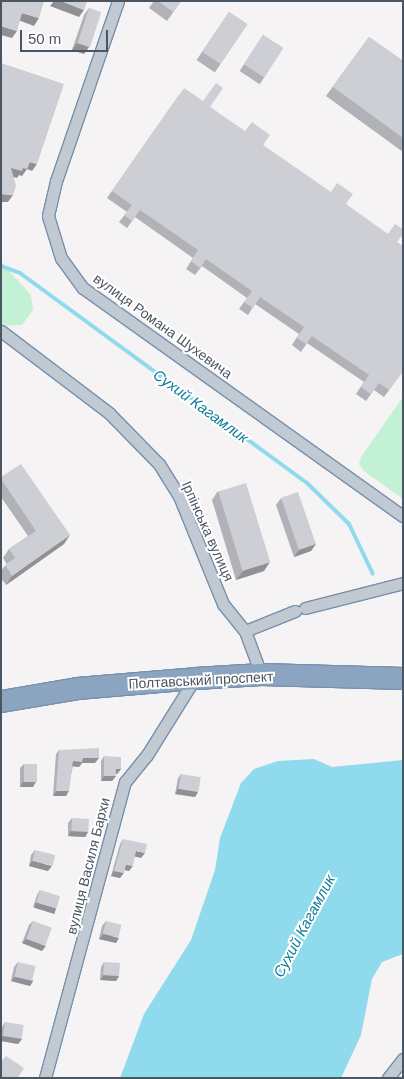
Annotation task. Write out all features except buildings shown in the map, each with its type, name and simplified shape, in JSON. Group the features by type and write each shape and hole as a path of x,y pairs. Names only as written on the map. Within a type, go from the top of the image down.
{"highway":[{"name":"Полтавський проспект","path":"1,701 77,688 262,674 403,678"}],"street":[{"name":"вулиця Романа Шухевича","path":"118,1 56,181 48,216 61,258 83,288 403,516"},
{"name":"Ірпінська вулиця","path":"1,331 109,413 159,464 179,496 223,604 245,631 262,674"},
{"path":"245,631 300,610 403,583"},
{"name":"вулиця Василя Бархи","path":"45,1078 125,782 147,755 195,678"},
{"path":"395,1075 403,1059"}],"green space":[{"path":"1,262 31,295 33,310 22,325 1,326"},
{"path":"403,397 403,499 364,471 359,464 361,457"}],"water":[{"path":"314,759 332,767 403,760 403,954 382,962 372,979 361,1035 341,1078 120,1078 144,1014 191,940 215,870 220,838 241,783 254,769 278,761"}],"waterway":[{"name":"Сухий Кагамлик","path":"1,266 20,273 307,483 349,524 373,574"}]}
